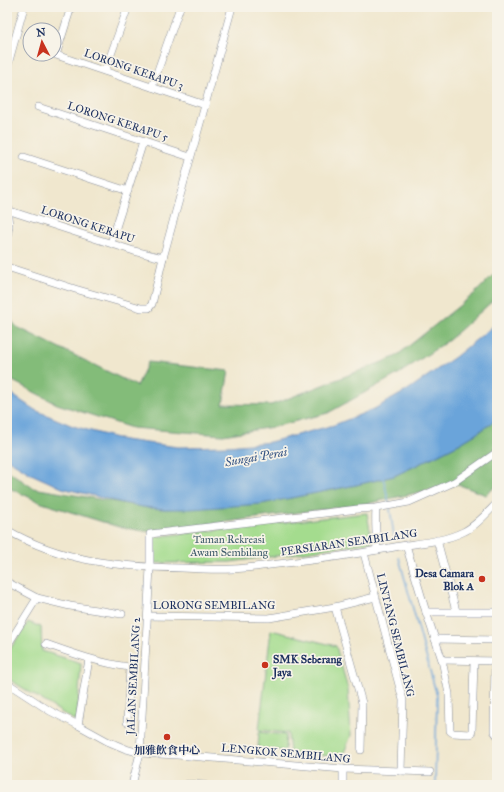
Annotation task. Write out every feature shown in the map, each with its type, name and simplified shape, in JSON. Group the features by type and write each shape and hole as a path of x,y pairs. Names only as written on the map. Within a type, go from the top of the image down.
{"street":[{"path":"7,68 24,7"},
{"name":"LORONG KERAPU 3","path":"71,7 56,55 205,105"},
{"path":"105,71 128,7"},
{"path":"152,87 180,7"},
{"path":"7,267 75,289 145,309 149,308 152,304 190,157 232,7"},
{"name":"LORONG KERAPU 5","path":"38,107 190,157"},
{"path":"111,243 143,142"},
{"path":"24,157 128,191"},
{"path":"7,209 9,226 7,238"},
{"name":"LORONG KERAPU","path":"7,209 134,251 163,258"},
{"path":"377,550 375,531 376,508 409,502 454,482 497,452"},
{"name":"PERSIARAN SEMBILANG","path":"7,530 51,551 94,561 150,568 232,569 308,561 437,540 464,532 473,526 497,503"},
{"name":"JALAN SEMBILANG 2","path":"132,785 140,753 148,616 150,534 376,508"},
{"path":"437,540 456,611"},
{"path":"406,545 442,660 449,694 451,733 471,734 474,661"},
{"name":"LINTANG SEMBILANG","path":"364,553 403,700 401,771"},
{"path":"7,582 37,598 70,606 122,614"},
{"name":"LORONG SEMBILANG","path":"148,616 269,618 335,607 375,597"},
{"path":"7,646 37,598"},
{"path":"335,607 362,703 361,750"},
{"path":"426,612 497,612"},
{"path":"435,639 497,640"},
{"path":"46,644 88,659 112,665 129,667 127,722"},
{"path":"78,725 88,659"},
{"path":"442,660 496,661 494,731 496,734"},
{"name":"LENGKOK SEMBILANG","path":"7,683 50,711 126,750 140,753 343,769 430,772"},
{"path":"343,769 343,785"},
{"path":"188,784 204,785"}],"green space":[{"path":"497,271 497,297 449,340 400,373 328,413 273,427 223,435 132,428 57,404 7,378 7,316 17,327 137,386 148,362 229,371 223,404 271,405 395,357 474,294"},
{"path":"497,419 497,485 486,495 457,484 370,503 150,532 119,527 42,503 7,487 7,470 33,488 143,507 164,509 261,504 394,476 459,444"},
{"name":"Taman Rekreasi Awam Sembilang","path":"367,513 372,542 230,562 154,563 153,537"},
{"path":"28,622 41,627 42,651 81,663 77,722 7,678 7,654"},
{"path":"271,630 336,646 348,689 351,736 342,757 290,753 288,733 259,730"},
{"path":"259,732 286,735 285,751 258,748"}],"water":[{"name":"Sungai Perai","path":"497,323 497,419 459,444 394,476 261,504 191,509 164,509 123,503 62,488 31,474 7,459 7,389 35,410 73,426 124,440 178,447 228,446 270,442 334,425 374,409 406,391 455,357"}],"waterway":[{"path":"383,477 389,503"},
{"path":"390,509 394,536"},
{"path":"399,558 437,696 435,785"}],"place":[{"name":"Desa Camara Blok A","path":"482,579"},
{"name":"SMK Seberang Jaya","path":"265,665"},
{"name":"加雅飲食中心","path":"167,737"}]}
